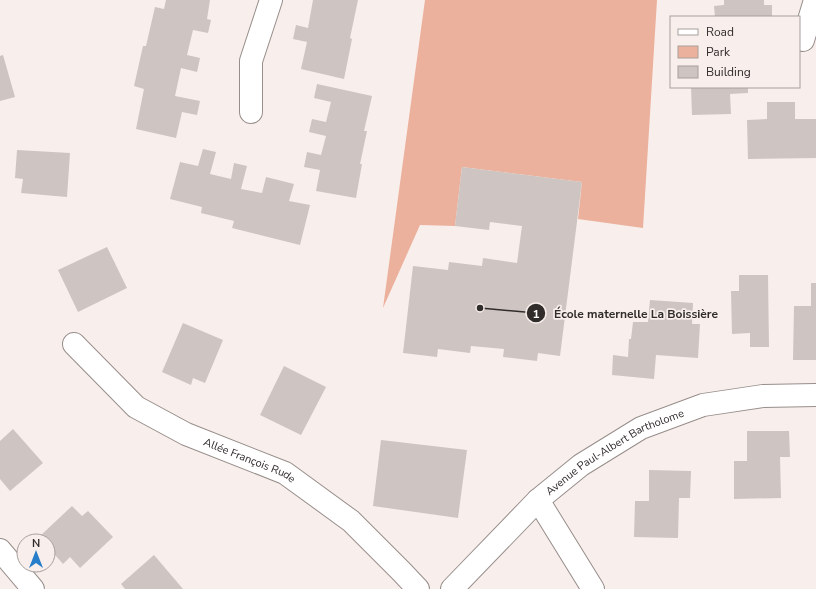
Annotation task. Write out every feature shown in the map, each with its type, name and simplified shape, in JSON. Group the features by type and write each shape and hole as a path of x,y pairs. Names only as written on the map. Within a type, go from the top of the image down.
{"street":[{"path":"251,112 251,61 271,0"},
{"path":"803,40 815,0"},
{"name":"Allée François Rude","path":"74,344 136,407 186,434 285,473 351,521 418,589"},
{"name":"Avenue Paul-Albert Bartholome","path":"452,589 538,500 581,465 641,428 703,405 763,396 816,394"},
{"path":"538,500 593,589"},
{"path":"0,550 32,589"}],"green space":[{"path":"425,0 657,0 643,228 578,219 582,182 462,167 455,226 420,225 383,308"}],"building":[{"path":"166,0 210,0 207,19 211,20 208,33 193,30 187,55 200,58 197,72 181,68 175,96 200,101 197,115 182,112 176,138 136,129 144,89 134,86 143,46 146,46 155,7 164,9"},
{"path":"313,0 358,0 350,38 352,39 344,79 301,69 307,42 293,39 296,25 308,28"},
{"path":"724,0 764,0 764,5 772,5 772,16 715,16 714,6 724,5"},
{"path":"3,55 15,97 0,101 0,56"},
{"path":"317,84 372,96 364,131 367,131 360,164 362,164 356,198 316,191 320,170 304,167 307,152 321,155 326,136 309,132 312,119 326,122 331,102 314,98"},
{"path":"691,88 748,88 748,93 730,94 731,114 692,115"},
{"path":"767,102 795,102 795,119 816,119 816,158 748,159 747,120 767,119"},
{"path":"203,149 216,152 210,174 231,179 234,163 247,166 241,189 262,193 266,177 294,184 289,201 310,205 300,245 232,228 234,221 201,213 202,207 170,199 180,162 198,166"},
{"path":"17,150 70,153 67,197 21,193 23,179 15,178"},
{"path":"462,167 582,182 560,356 538,353 537,361 503,357 504,349 471,346 470,353 438,349 437,357 403,353 413,266 448,270 449,262 482,266 483,258 517,263 522,226 490,222 489,230 455,226"},
{"path":"107,247 127,288 78,312 58,270"},
{"path":"739,275 768,275 769,347 750,347 750,333 732,334 731,291 739,291"},
{"path":"811,283 816,283 816,360 793,360 794,306 811,306"},
{"path":"650,300 693,303 692,324 700,324 698,358 656,355 654,379 612,375 613,355 628,357 629,339 631,339 633,322 648,322"},
{"path":"183,323 223,340 205,383 193,378 191,385 162,372"},
{"path":"284,366 326,387 301,435 260,415"},
{"path":"13,429 43,463 10,491 0,479 0,441"},
{"path":"747,431 789,431 790,457 780,457 781,498 734,499 734,461 747,461"},
{"path":"381,440 467,450 458,518 373,506"},
{"path":"649,470 691,471 690,498 679,498 678,538 634,537 635,501 649,501"},
{"path":"72,506 82,516 88,511 113,537 80,568 70,557 63,564 56,556 56,533 43,533"},
{"path":"154,555 183,589 125,589 121,584"}],"place":[{"name":"École maternelle La Boissière","path":"480,308"}]}
